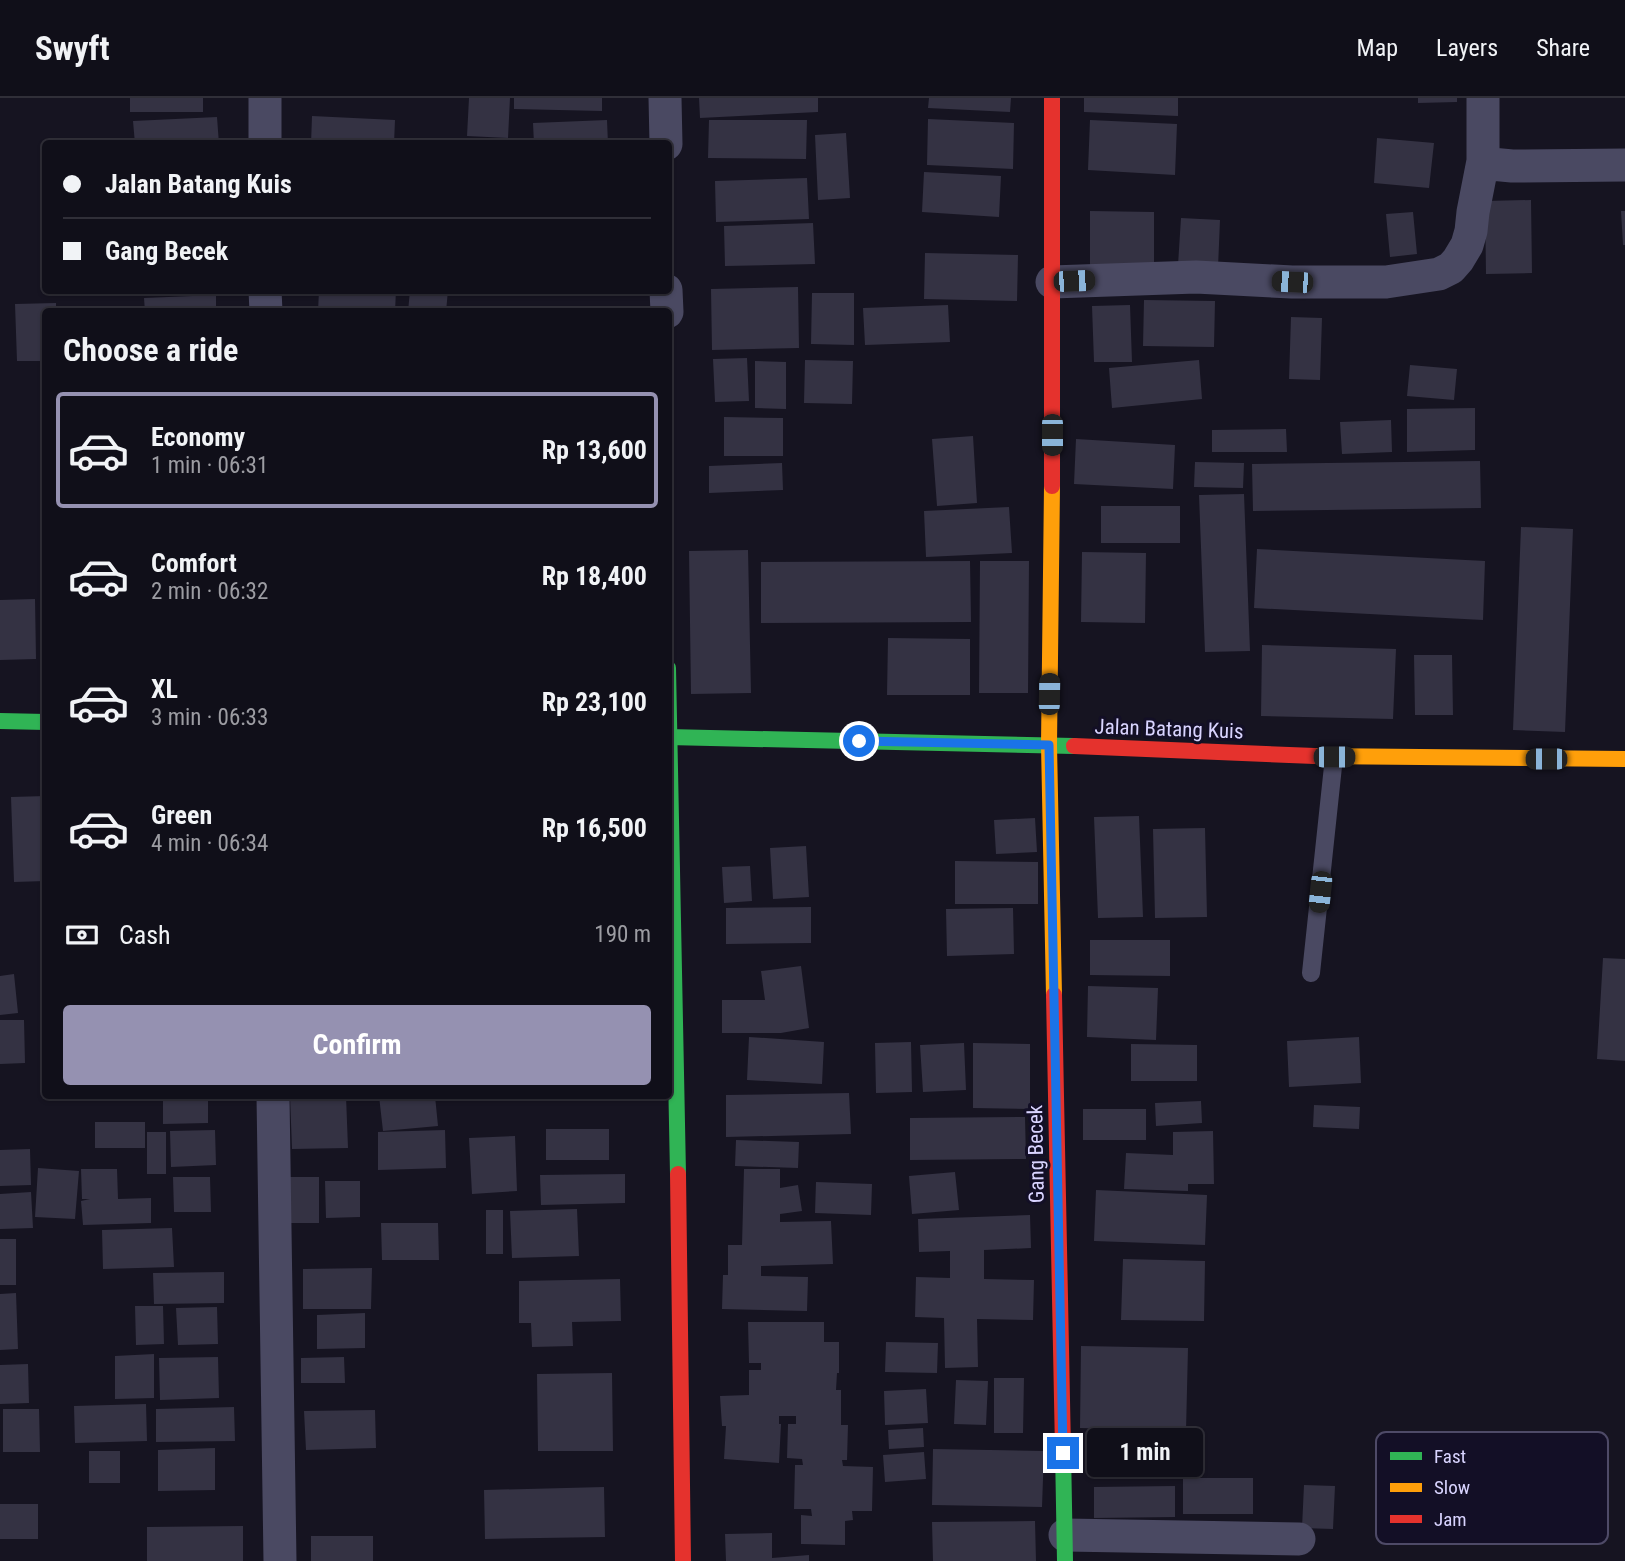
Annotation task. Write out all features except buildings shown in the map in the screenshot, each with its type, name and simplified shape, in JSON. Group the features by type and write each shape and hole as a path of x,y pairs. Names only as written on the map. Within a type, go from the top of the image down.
{"street":[{"path":"265,98 265,140"},
{"path":"665,98 666,140"},
{"name":"Gang Becek","path":"1052,98 1049,745 1065,1548"},
{"path":"1052,282 1196,277 1292,282 1387,282 1439,274 1451,268 1458,260 1471,231 1483,161 1483,98"},
{"path":"1483,161 1512,166 1625,166"},
{"path":"0,721 42,722"},
{"name":"Jalan Batang Kuis","path":"672,737 1049,745 1334,757 1625,759"},
{"path":"672,893 683,1561"},
{"path":"272,1099 280,1561"},
{"path":"1065,1548 1299,1539"}],"lane":[{"path":"1311,973 1334,757"}],"traffic: fast":[{"path":"0,721 42,722"},
{"path":"672,737 1074,746"},
{"path":"672,870 678,1174"},
{"path":"1063,1450 1065,1561"}],"traffic: slow":[{"path":"1052,486 1049,745 1054,995"},
{"path":"1315,756 1625,759"}],"traffic: jam":[{"path":"1052,98 1052,486"},
{"path":"1074,746 1315,756"},
{"path":"1054,995 1063,1450"},
{"path":"678,1174 683,1561"}],"route":[{"path":"859,741 1049,745 1063,1453"}]}
